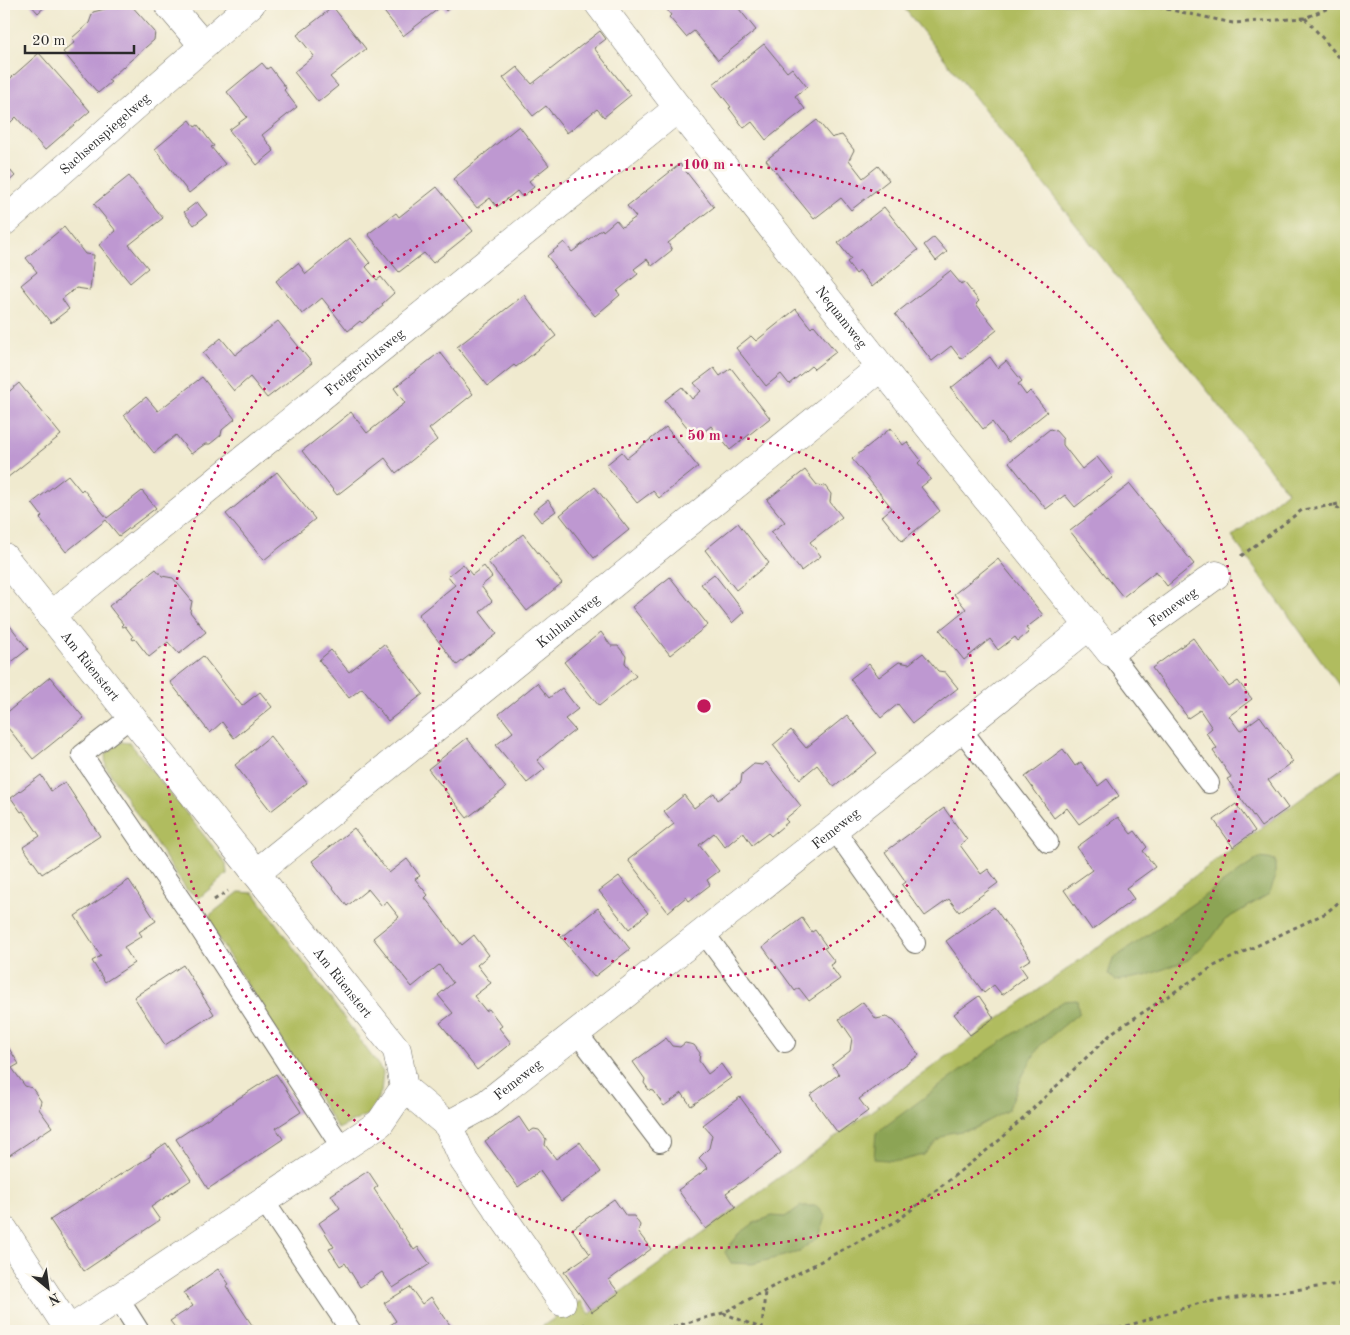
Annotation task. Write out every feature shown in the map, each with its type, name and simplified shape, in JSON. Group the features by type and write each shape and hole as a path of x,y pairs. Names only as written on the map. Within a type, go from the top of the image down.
{"street":[{"path":"168,4 204,45"},
{"name":"Sachsenspiegelweg","path":"4,222 251,4"},
{"name":"Nequamweg","path":"599,4 881,368 1089,626"},
{"name":"Freigerichtsweg","path":"50,616 678,108"},
{"name":"Kuhhautweg","path":"256,873 881,368"},
{"name":"Am Rüenstert","path":"4,557 397,1050 404,1088"},
{"name":"Femeweg","path":"1110,652 1216,575"},
{"path":"1089,626 1110,652"},
{"name":"Femeweg","path":"448,1126 485,1105 1089,626"},
{"path":"4,1230 69,1331 380,1123 404,1088 448,1126 464,1161 562,1302"}],"lane":[{"path":"1110,652 1209,783"},
{"path":"131,718 82,755 191,915 342,1148"},
{"path":"961,729 1048,842"},
{"path":"834,830 915,943"},
{"path":"704,933 785,1042"},
{"path":"577,1033 660,1142"},
{"path":"264,1201 351,1331"},
{"path":"118,1298 139,1331"}],"path":[{"path":"1144,4 1233,23 1305,18 1338,4"},
{"path":"1305,18 1346,65"},
{"path":"1216,575 1302,510 1346,502"},
{"path":"1334,505 1346,514"},
{"path":"191,915 256,873"},
{"path":"658,1331 723,1312 897,1221 1001,1139 1112,1032 1214,966 1326,913 1346,896"},
{"path":"1111,1331 1200,1302 1346,1283"},
{"path":"762,1329 765,1291"},
{"path":"723,1312 768,1331"}],"green space":[{"path":"901,4 1346,4 1346,695 1232,537 1287,491"},
{"path":"121,742 130,743 226,863 227,874 199,898 186,889 106,767 105,755"},
{"path":"1346,766 1346,1331 535,1331 581,1301 590,1314"},
{"path":"1259,858 1275,860 1275,879 1269,894 1225,920 1211,939 1188,960 1145,976 1115,981 1108,974 1113,959"},
{"path":"239,892 254,893 383,1072 381,1092 369,1114 338,1129 209,924 210,915"},
{"path":"1077,1000 1079,1013 1040,1045 1023,1075 1008,1110 973,1129 949,1133 937,1141 924,1155 900,1161 874,1159 876,1133 989,1050 1064,1001"},
{"path":"801,1206 817,1206 826,1217 819,1236 799,1252 752,1264 731,1263 725,1252 739,1234 754,1223 772,1216 785,1217"}],"building":[{"path":"30,4 48,4 38,13"},
{"path":"112,4 130,4 155,32 154,40 108,80 111,82 98,93 63,52 75,42 72,38 89,23 93,12 105,9"},
{"path":"378,4 454,4 446,11 442,6 403,36"},
{"path":"659,4 735,4 756,30 718,60 694,31 686,37 669,17 671,15 663,5 661,7"},
{"path":"333,7 366,49 330,77 338,86 318,102 294,72 314,56 297,35"},
{"path":"600,31 606,39 594,48 631,95 604,117 597,109 567,133 546,106 533,116 503,78 517,67 532,84"},
{"path":"764,44 787,72 792,68 807,87 795,96 805,109 766,140 752,122 744,128 713,84"},
{"path":"39,53 90,111 45,150 16,117 4,129 4,84"},
{"path":"262,63 267,69 270,67 286,88 284,90 297,107 262,135 274,151 257,165 229,130 247,117 227,92"},
{"path":"190,120 195,127 198,125 214,146 211,147 225,164 189,193 155,149"},
{"path":"817,120 832,138 842,135 854,150 849,160 863,178 878,166 889,180 851,210 841,198 814,219 766,160"},
{"path":"519,126 549,165 529,181 534,187 522,197 517,191 497,207 490,198 477,208 453,179"},
{"path":"4,163 15,176 4,186"},
{"path":"680,164 714,207 668,243 672,250 652,266 647,259 634,269 638,274 617,291 620,295 595,316 547,256 564,242 572,252 616,220 622,227 636,217 627,206"},
{"path":"129,176 163,218 129,245 148,268 130,283 99,245 116,231 94,204"},
{"path":"437,187 473,231 433,263 424,253 399,272 368,234 396,213 399,217"},
{"path":"197,202 207,215 194,225 184,212"},
{"path":"884,207 918,250 872,287 860,271 856,274 847,262 851,259 838,243"},
{"path":"64,227 85,254 94,255 90,290 76,288 62,299 69,309 51,323 21,285 37,272 26,258"},
{"path":"934,237 947,252 936,261 924,245"},
{"path":"350,238 370,263 366,267 377,280 381,277 394,293 382,304 383,306 362,323 360,321 348,331 322,298 302,314 276,281 298,263 306,274"},
{"path":"950,271 961,284 964,282 979,301 976,304 997,330 961,359 951,346 932,361 895,314"},
{"path":"524,295 556,336 516,367 514,365 488,386 457,347"},
{"path":"796,309 811,328 814,325 836,352 814,369 811,366 789,384 781,374 766,386 736,348 751,336 756,341"},
{"path":"278,321 312,363 267,398 250,377 234,391 203,353 221,338 235,355"},
{"path":"440,352 473,394 429,429 437,440 396,473 385,458 337,495 302,451 351,412 367,433 405,403 394,388"},
{"path":"990,357 998,368 1006,361 1022,381 1018,384 1026,395 1030,391 1047,412 1008,443 992,422 983,429 951,388"},
{"path":"714,368 720,376 731,368 770,418 730,450 711,426 696,438 665,400 682,387 692,399 701,391 694,383"},
{"path":"202,377 235,419 210,444 205,444 191,454 176,435 154,453 124,415 146,397 158,411"},
{"path":"19,383 61,435 7,478 4,473 4,396"},
{"path":"666,427 698,467 659,498 653,491 637,503 606,465 622,452 627,458"},
{"path":"891,428 903,445 907,442 921,460 918,463 931,479 921,487 940,511 902,541 882,516 892,508 852,459"},
{"path":"1050,429 1056,431 1063,439 1063,445 1082,469 1097,457 1113,477 1075,507 1065,495 1046,509 1009,462"},
{"path":"805,470 817,485 825,486 831,494 830,502 842,517 810,542 821,556 801,571 771,532 785,522 767,500"},
{"path":"277,472 315,519 264,560 226,514"},
{"path":"68,475 81,491 83,489 107,518 142,491 156,508 119,536 106,520 66,552 40,518 42,516 32,503"},
{"path":"1130,484 1194,564 1167,586 1156,571 1123,597 1070,531"},
{"path":"595,487 629,530 594,558 560,515"},
{"path":"548,500 556,511 541,522 533,512"},
{"path":"738,523 769,563 736,590 705,550"},
{"path":"523,534 562,583 527,611 488,562"},
{"path":"998,559 1043,615 1026,628 1029,632 1018,641 1015,637 998,650 990,639 964,660 940,630 966,609 954,594"},
{"path":"463,564 472,575 484,566 492,577 481,586 492,601 480,612 497,634 457,665 418,615 455,585 448,576"},
{"path":"156,569 162,576 173,578 192,601 190,612 206,632 179,654 168,642 149,657 135,639 133,640 125,626 121,626 123,624 109,606"},
{"path":"714,574 744,612 732,623 701,584"},
{"path":"670,577 708,625 670,655 632,607"},
{"path":"4,618 28,649 4,668"},
{"path":"601,632 611,646 618,646 626,656 625,663 636,676 599,706 564,662"},
{"path":"1193,638 1229,687 1238,681 1252,699 1229,716 1240,731 1260,716 1293,762 1268,780 1288,808 1261,827 1227,779 1231,777 1213,751 1217,748 1206,733 1212,728 1200,710 1188,718 1152,668"},
{"path":"384,644 423,694 388,721 362,688 349,698 319,660 331,650 349,672"},
{"path":"923,653 938,671 945,672 958,688 913,723 898,704 881,718 850,679 869,664 879,677 899,662 909,664"},
{"path":"203,656 242,706 260,692 272,707 234,738 222,722 210,733 170,682"},
{"path":"50,677 84,718 33,759 4,723 4,715"},
{"path":"537,683 549,698 562,688 578,709 565,719 575,730 537,760 545,769 527,783 496,745 513,732 499,714"},
{"path":"847,715 877,753 834,787 817,765 800,779 773,745 791,730 806,748"},
{"path":"270,736 307,783 271,811 235,765"},
{"path":"467,738 506,788 467,818 428,769"},
{"path":"1063,749 1075,766 1081,762 1098,786 1107,779 1119,796 1079,824 1067,808 1054,818 1025,777"},
{"path":"766,762 801,806 785,819 788,822 771,836 768,833 752,845 743,832 725,847 714,833 699,845 719,871 707,880 710,885 689,901 686,897 668,912 628,860 674,824 664,811 684,795 694,808 714,793 718,800 741,782 742,774 754,764 762,765"},
{"path":"41,775 51,791 65,782 100,836 42,874 23,847 40,836 23,811 21,812 11,798"},
{"path":"1236,804 1255,831 1233,847 1214,820"},
{"path":"944,808 967,840 960,845 981,874 988,869 998,883 959,912 949,899 925,916 902,885 906,882 885,852"},
{"path":"1118,817 1131,834 1135,831 1147,847 1143,851 1155,867 1126,888 1134,899 1092,930 1064,890 1092,870 1077,847"},
{"path":"354,828 389,873 407,859 420,876 415,879 428,895 425,898 462,945 474,935 489,955 477,965 491,983 474,996 486,1011 489,1009 502,1026 499,1028 511,1043 477,1070 440,1023 453,1013 438,995 453,983 439,965 412,987 373,938 399,917 387,902 382,906 368,889 347,906 312,861"},
{"path":"619,876 648,913 629,929 599,891"},
{"path":"129,880 156,921 139,932 142,936 124,947 134,963 105,982 92,961 101,956 75,916"},
{"path":"994,907 1031,959 1020,966 1027,976 1002,995 994,985 984,993 946,941"},
{"path":"598,908 630,949 594,977 561,937"},
{"path":"802,918 812,932 815,930 827,947 824,948 835,962 830,965 840,979 809,1001 799,988 795,991 763,947"},
{"path":"183,965 214,1014 165,1045 134,997"},
{"path":"979,996 994,1018 970,1035 954,1014"},
{"path":"863,1002 876,1019 886,1017 894,1021 919,1055 859,1099 868,1111 838,1133 810,1095 839,1074 832,1065 850,1051 852,1038 839,1019"},
{"path":"666,1038 672,1046 680,1047 685,1043 694,1045 700,1053 699,1061 708,1074 721,1064 731,1078 691,1106 682,1093 664,1106 654,1091 649,1090 644,1083 645,1079 633,1062"},
{"path":"8,1047 19,1064 12,1068 25,1086 32,1088 41,1101 39,1109 52,1127 8,1156 4,1151 4,1050"},
{"path":"276,1074 301,1112 276,1128 283,1139 208,1189 176,1139"},
{"path":"740,1097 781,1153 726,1193 736,1207 706,1229 678,1190 708,1168 699,1158 709,1148 712,1135 703,1125"},
{"path":"519,1117 529,1132 534,1129 539,1130 546,1139 545,1145 556,1159 580,1142 601,1172 561,1201 540,1171 518,1187 485,1141"},
{"path":"166,1143 191,1180 151,1207 160,1220 84,1271 50,1220 151,1156 150,1154"},
{"path":"368,1171 378,1186 374,1189 414,1250 418,1247 430,1264 393,1288 382,1272 360,1287 345,1263 340,1266 329,1249 334,1247 319,1223 340,1208 331,1195"},
{"path":"614,1199 626,1216 634,1216 640,1225 638,1232 651,1249 609,1280 619,1293 592,1312 564,1272 590,1254 572,1229"},
{"path":"218,1269 229,1284 226,1286 256,1331 178,1331 170,1321 193,1306 183,1293"},
{"path":"410,1287 422,1304 431,1297 454,1331 383,1330 396,1321 384,1303"}]}
